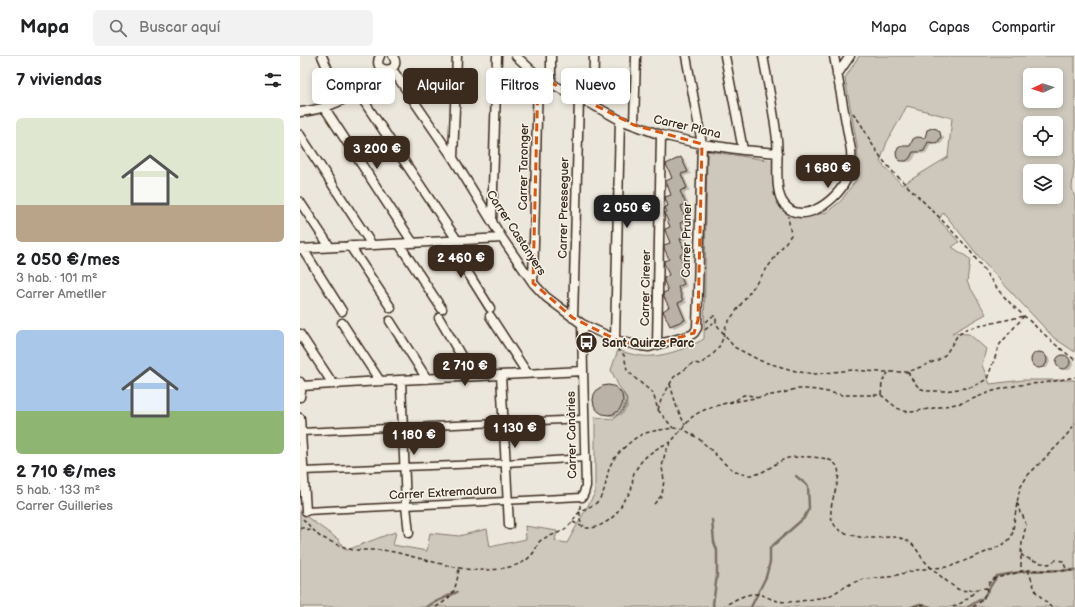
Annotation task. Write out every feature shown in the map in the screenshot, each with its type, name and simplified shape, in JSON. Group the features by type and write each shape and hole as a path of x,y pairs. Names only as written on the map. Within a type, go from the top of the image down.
{"street":[{"path":"322,56 327,68"},
{"path":"380,56 379,65 381,68"},
{"path":"393,56 396,61 393,68"},
{"path":"453,158 457,56"},
{"path":"492,222 497,56"},
{"name":"Carrer Plana","path":"516,56 529,68"},
{"path":"551,56 551,68"},
{"path":"593,105 594,56"},
{"path":"634,126 636,56"},
{"name":"Carrer Pruner","path":"686,56 702,144 698,320 697,328 691,335"},
{"path":"725,56 743,150"},
{"path":"763,56 778,141 778,190 781,200 787,208 794,212 802,213 821,207 838,193 845,183 852,158 834,56"},
{"path":"837,75 850,56"},
{"name":"Carrer Castanyers","path":"395,73 453,158 502,238 533,283 546,297 582,324 617,340 649,347 691,335"},
{"path":"301,110 324,107 331,104"},
{"path":"366,104 452,240 490,312 527,374"},
{"name":"Carrer Taronger","path":"533,283 537,104"},
{"name":"Carrer Presseguer","path":"573,318 578,104"},
{"name":"Carrer Plana","path":"593,105 620,120 660,135 702,144 778,153"},
{"path":"324,107 413,243"},
{"path":"617,340 620,120"},
{"path":"300,135 372,245"},
{"name":"Carrer Cirerer","path":"657,345 660,135"},
{"path":"300,202 330,247"},
{"path":"342,311 302,249 502,238"},
{"path":"399,244 442,309"},
{"path":"350,246 391,308"},
{"path":"439,318 473,376"},
{"path":"390,321 427,379"},
{"path":"342,323 380,381"},
{"name":"Carrer Canàries","path":"582,324 586,486 582,497"},
{"path":"300,334 333,384"},
{"path":"300,397 301,384 333,384 501,374 583,371"},
{"path":"501,374 509,525"},
{"path":"401,380 406,506 409,533"},
{"path":"300,418 303,471 303,513"},
{"path":"301,432 584,419"},
{"path":"303,471 506,463 585,458"},
{"name":"Carrer Extremadura","path":"303,513 582,497"}],"path":[{"path":"842,104 848,107 861,124 882,159 968,248 999,292 1056,345 1075,360"},
{"path":"658,410 661,400 674,377 693,364 700,364 717,350 724,335 726,325 791,235 787,208"},
{"path":"908,372 919,388 923,390 945,391 972,387 987,379 1000,344 1024,316"},
{"path":"706,322 710,317 716,317 716,323 734,347 761,361 799,372 816,374 853,370 908,372 938,360 946,354 957,336 966,329 1024,316"},
{"path":"617,340 615,348 624,355 627,370 653,393 658,410 673,429"},
{"path":"881,395 882,382 889,372"},
{"path":"722,404 800,389 817,390 843,395 881,395 897,408 912,412 962,403 993,391 1018,385 1044,383 1075,377"},
{"path":"670,384 677,408 685,425"},
{"path":"654,504 662,495 664,480 662,467 665,453 671,442 694,415 743,396 752,396 757,398"},
{"path":"722,607 747,595 754,594 784,602 826,597 864,578 890,577 917,570 954,566 994,549 1007,542 1012,536 1020,488 1028,474 1058,445 1075,423"},
{"path":"303,513 308,524 319,536 352,550 382,550 459,568 475,570 512,566 519,564 530,557 539,542 563,530 572,522 576,515 593,506 598,501 606,486 611,463 634,439 644,434 682,428 703,442 720,460 738,473 748,475 758,474 787,458 824,458 831,460 837,466 839,472 838,482 830,507 832,522 838,530 861,537 894,537 905,539 916,548 923,560 931,568 956,588 965,590 987,588"},
{"path":"572,522 586,528 598,527 605,523 617,511 630,493 633,475 640,464 656,448 671,442"},
{"path":"1017,503 1020,514 1023,516 1026,525 1022,543 1021,572"},
{"path":"581,511 581,523 586,528"},
{"path":"300,527 314,531"},
{"path":"1021,554 1024,557 1041,563 1049,564 1056,560 1063,561 1067,570"},
{"path":"436,607 451,595 459,568"},
{"path":"1028,570 1036,592 1051,607"},
{"path":"973,607 984,597 991,580 1028,570 1075,571"},
{"path":"953,607 963,602 980,588"},
{"path":"914,607 924,604 926,607"}],"highlighted area":[{"path":"538,76 634,125 702,144 698,320 694,333 649,347 619,341 573,318 533,283"}],"shaded area":[{"path":"859,56 1075,56 1075,154 1072,188 1075,198 1075,352 1054,338 985,264 943,212 939,220 959,242 952,247 970,259 967,282 986,314 952,333 969,334 986,349 982,365 990,384 1023,380 1075,380 1075,607 300,607 300,512 339,540 344,549 347,550 396,532 393,545 427,551 430,533 459,536 487,529 490,547 526,539 525,526 557,531 555,541 567,543 595,493 595,417 613,419 623,410 627,400 611,370 618,350 629,354 644,356 662,355 680,350 704,339 707,151 774,161 773,184 777,197 784,210 795,215 808,217 827,212 841,201 856,180 858,156 845,78","holes":["907,106 952,118 948,157 902,185 880,162 887,142"]}],"building":[{"path":"932,128 937,129 940,132 941,137 938,142 928,142 924,151 913,152 910,158 906,161 901,161 897,158 896,153 898,148 902,146 910,146 913,139 917,137 925,138 927,130"},
{"path":"681,157 688,172 681,174 687,188 680,191 686,204 681,206 686,220 680,223 686,236 680,239 685,252 680,255 685,268 678,271 684,284 678,287 683,301 678,303 685,320 670,326 663,311 669,307 663,295 663,293 668,291 664,278 669,275 664,263 664,261 669,259 664,245 670,243 665,230 670,227 665,214 667,212 665,207 668,206 665,197 671,195 666,181 672,178 666,164"},
{"path":"1039,352 1046,357 1047,360 1042,367 1039,368 1032,363 1031,360 1036,353"},
{"path":"1063,355 1068,357 1070,362 1068,367 1063,369 1058,367 1056,362 1058,357"},
{"path":"608,385 618,390 623,400 618,410 608,415 598,410 593,400 598,390"}],"waterway":[{"path":"751,607 766,577 770,562 770,548 804,518 809,508 808,486 796,476"},
{"path":"712,520 714,542 717,550 717,575 713,604 714,607"},
{"path":"968,607 983,598 997,576 1026,571 1075,570"},
{"path":"426,607 457,592"},
{"path":"911,607 920,604 931,607"}],"place":[{"name":"Sant Quirze Parc","path":"587,343"}]}
